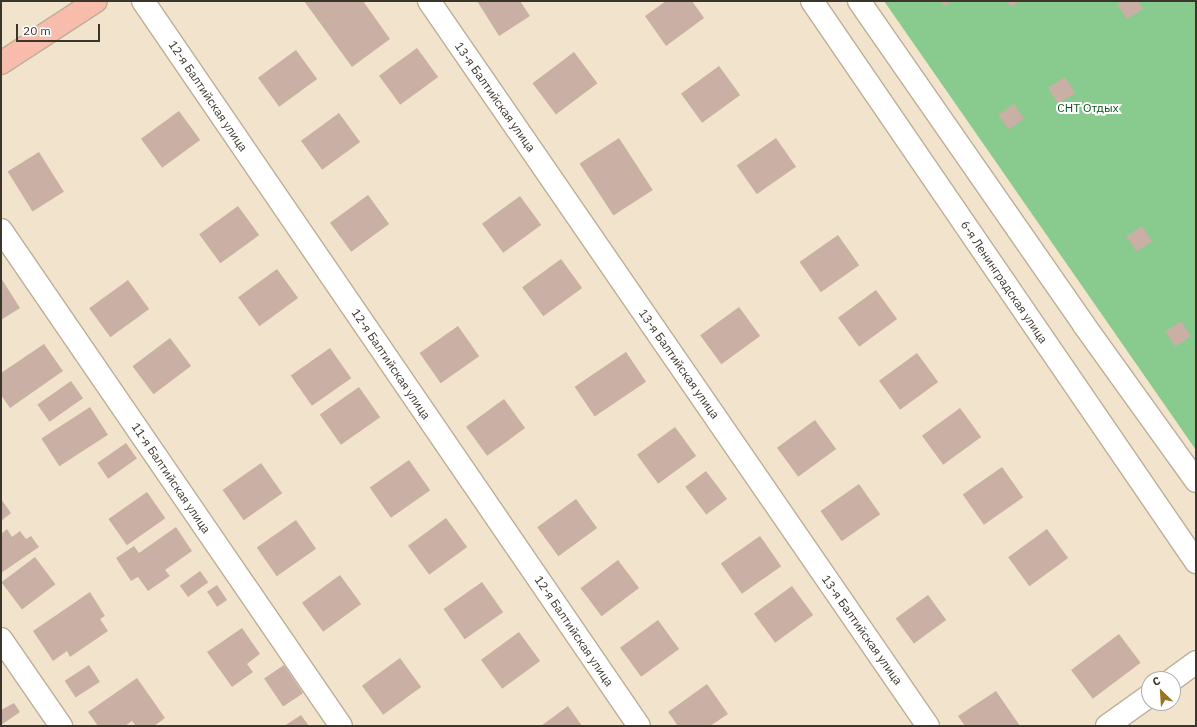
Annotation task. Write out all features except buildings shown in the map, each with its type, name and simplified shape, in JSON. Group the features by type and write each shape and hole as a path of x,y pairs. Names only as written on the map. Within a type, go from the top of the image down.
{"main road":[{"path":"1,63 96,1"}],"street":[{"name":"12-я Балтийская улица","path":"143,1 639,726"},
{"name":"13-я Балтийская улица","path":"429,1 928,726"},
{"name":"6-я Ленинградская улица","path":"812,1 1196,562"},
{"path":"860,1 1084,325 1196,481"},
{"name":"11-я Балтийская улица","path":"1,230 341,726"},
{"path":"1,639 61,726"},
{"path":"1181,673 1196,662"},
{"path":"1108,726 1141,702"}],"green space":[{"name":"СНТ Отдых","path":"884,1 1196,1 1196,450"}]}
